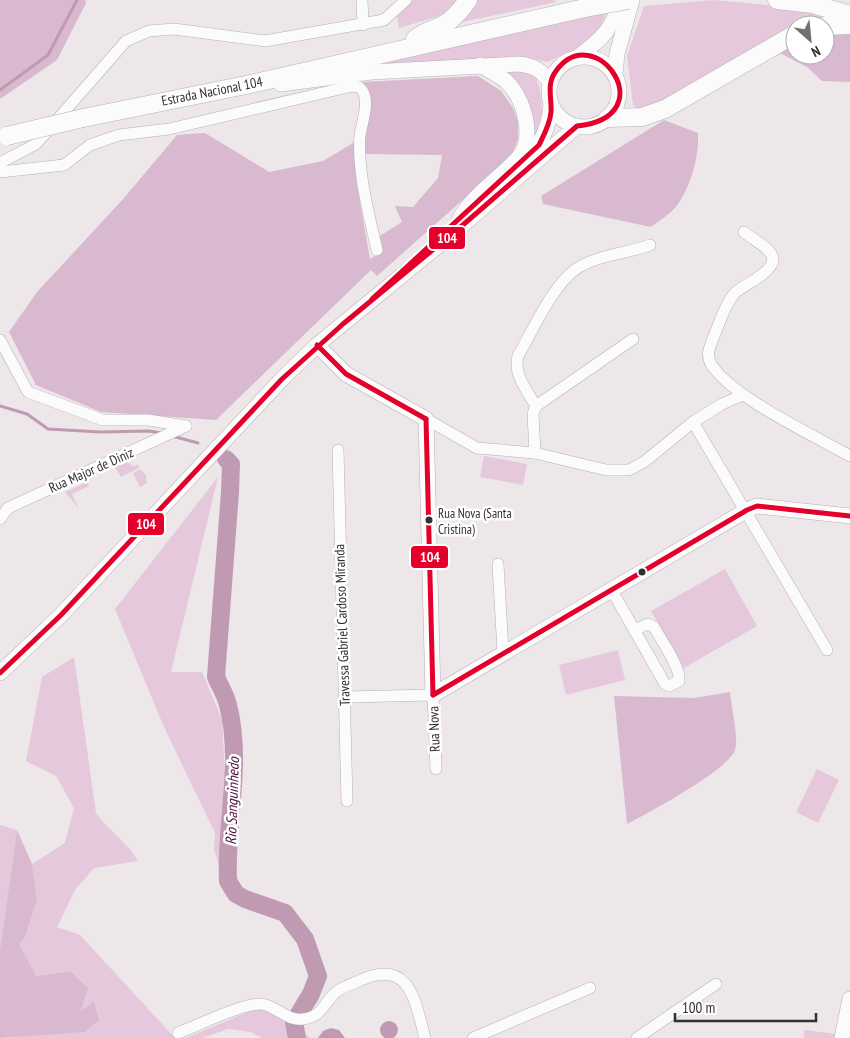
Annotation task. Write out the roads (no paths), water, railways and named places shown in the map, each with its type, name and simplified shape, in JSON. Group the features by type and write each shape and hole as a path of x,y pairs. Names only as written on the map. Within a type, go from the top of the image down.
{"main road":[{"path":"415,39 423,32 443,25 454,17 468,0"},
{"path":"550,83 560,65 579,56 601,40 614,19 620,0"},
{"path":"615,73 617,54 631,0"},
{"name":"Estrada Nacional 104","path":"148,104 256,76 415,39 586,4 631,0"},
{"path":"777,0 813,4 850,15"},
{"path":"822,0 850,7"},
{"name":"Estrada Nacional 104","path":"148,104 246,85 586,4"},
{"path":"835,26 850,25"},
{"path":"608,118 654,114 785,40"},
{"path":"551,105 557,115 566,122 588,127 599,124 608,118 619,102 619,82 615,73 600,59 579,56"},
{"path":"246,85 251,88 371,72 480,65 533,66 544,74 550,83 550,119 539,145 372,299"},
{"path":"460,218 468,204 520,156 526,139 522,105 506,81 480,65"},
{"path":"4,137 148,104"},
{"path":"3,666 61,615 282,378 317,345 514,182 577,126"},
{"path":"317,345 346,374 426,419"},
{"name":"Rua Nova","path":"426,419 433,695"},
{"path":"433,695 503,652 747,510 757,506 850,516"},
{"path":"842,1038 850,999"}],"street":[{"path":"362,0 364,25"},
{"path":"0,163 36,144 126,41 149,31 174,29 265,41 384,20 406,0"},
{"path":"0,172 64,166 90,145 119,135 169,129 352,86 359,87 364,93 365,100 360,137 365,194 377,250"},
{"path":"744,232 769,250 772,256 771,265 766,273 735,292 728,302 708,351 710,363 721,377 743,396 850,456"},
{"path":"536,406 515,365 518,356 556,290 576,270 595,261 650,244"},
{"path":"535,453 532,414 536,406 633,338"},
{"name":"Rua Major de Diniz","path":"0,340 28,392 103,420 148,420 186,426 8,508 0,519"},
{"path":"426,419 477,448 535,453 606,470 629,470 644,462 694,422 722,404 743,396"},
{"path":"694,422 827,650"},
{"name":"Travessa Gabriel Cardoso Miranda","path":"338,450 347,801"},
{"path":"498,564 503,652"},
{"path":"611,589 634,630 665,684 669,686 679,681 680,675 654,627 648,624 634,630"},
{"path":"345,697 433,695"},
{"name":"Rua Nova","path":"433,695 436,769"},
{"path":"178,1033 245,1006 262,1004 296,1018 317,1016 336,992 375,974 394,974 402,978 410,994 425,1038"},
{"path":"637,1038 716,984"},
{"path":"473,1038 590,988"}],"waterway":[{"path":"0,90 48,55 77,0"},
{"name":"Rio Sanguinhedo","path":"0,406 27,414 48,429 100,432 149,431 161,433"},
{"name":"Rio Sanguinhedo","path":"172,436 198,443"},
{"name":"Rio Sanguinhedo","path":"226,459 231,464 230,492 216,677 228,705 234,749 228,881 236,894 285,913 305,939 318,976 311,994 294,1022 297,1038"}],"place":[{"name":"Rua Nova (Santa Cristina)","path":"429,520"}]}
